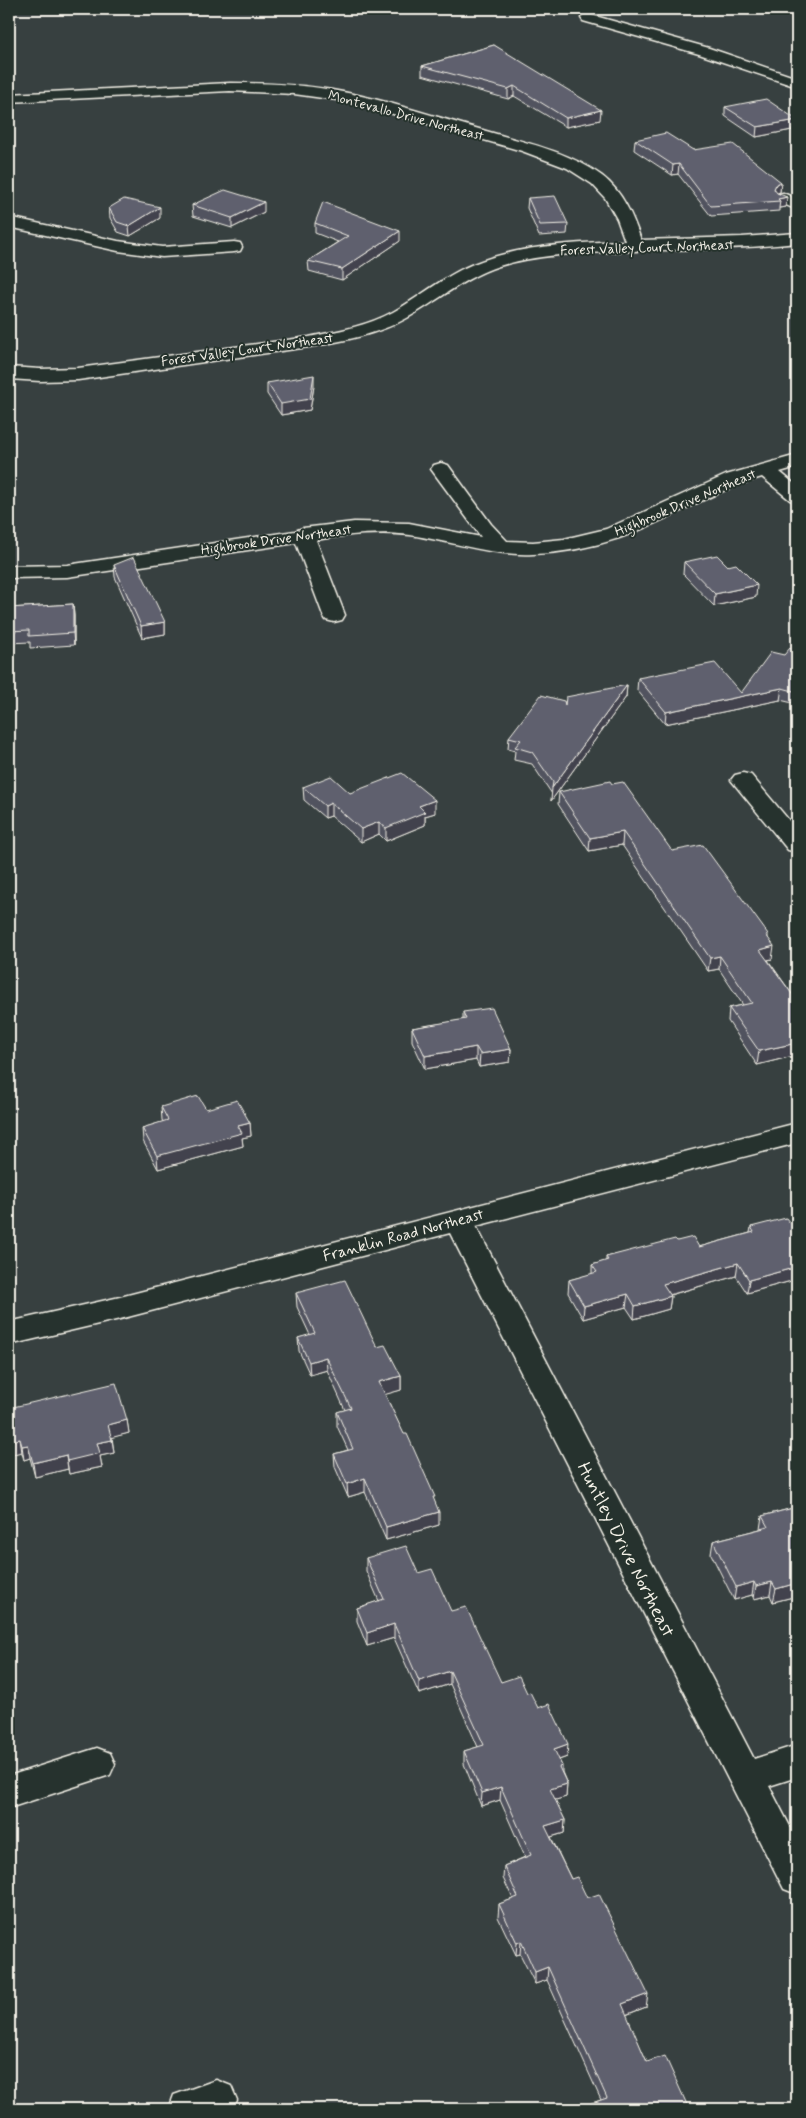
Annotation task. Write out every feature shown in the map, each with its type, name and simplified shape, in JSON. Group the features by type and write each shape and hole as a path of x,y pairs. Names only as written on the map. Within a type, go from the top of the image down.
{"street":[{"path":"588,18 704,51 797,84"},
{"name":"Montevallo Drive Northeast","path":"9,98 250,87 310,91 368,102 523,147 573,165 598,180 614,196 621,207 634,246"},
{"path":"9,222 118,246 162,252 234,247"},
{"name":"Forest Valley Court Northeast","path":"9,373 40,375 78,374 309,342 369,327 398,316 449,281 492,263 553,251 797,238"},
{"name":"Highbrook Drive Northeast","path":"9,572 67,571 303,534 354,528 384,527 436,534 472,543 501,547 533,548 564,545 613,533 733,479 797,461"},
{"path":"441,469 484,528 501,547"},
{"path":"764,469 797,496"},
{"path":"303,534 334,615"},
{"path":"743,780 797,845"},
{"name":"Franklin Road Northeast","path":"9,1334 120,1308 797,1133"},
{"name":"Huntley Drive Northeast","path":"458,1220 744,1778 797,1877"},
{"path":"744,1778 797,1761"},
{"path":"9,1792 97,1764"}],"building":[{"path":"494,45 601,110 566,118 514,86 508,89 422,66"},
{"path":"766,99 797,120 757,127 725,107"},
{"path":"666,133 693,150 733,144 781,182 776,184 774,189 777,193 787,197 778,199 780,201 711,206 679,164 673,165 635,140"},
{"path":"225,190 264,202 232,218 192,205"},
{"path":"555,196 568,224 540,225 528,198"},
{"path":"124,199 160,207 129,226 117,222 109,208"},
{"path":"323,202 400,231 342,269 308,261 348,236 315,223"},
{"path":"314,375 310,399 281,404 267,383"},
{"path":"717,555 728,566 736,564 757,585 715,594 684,562"},
{"path":"134,557 165,622 141,626 114,565"},
{"path":"73,604 73,633 29,636 29,630 9,631 9,608"},
{"path":"790,648 797,650 797,692 782,688 666,712 638,678 715,663 741,693 771,652 784,655"},
{"path":"627,685 552,788 553,782 532,752 515,747 521,740 509,737 541,695 564,701 565,705 566,697"},
{"path":"402,773 435,800 419,806 425,812 386,828 379,822 361,829 331,803 325,806 303,787 331,776 350,793"},
{"path":"610,781 612,784 623,782 672,851 703,845 768,934 766,935 774,946 760,950 797,1001 797,1043 759,1051 729,1008 752,1003 720,956 710,958 623,832 590,838 559,792"},
{"path":"492,1008 511,1049 480,1054 476,1047 425,1056 412,1028 466,1019 463,1012"},
{"path":"198,1096 206,1109 237,1100 250,1123 238,1126 242,1133 157,1156 142,1128 168,1120 161,1107"},
{"path":"786,1218 790,1223 797,1221 797,1267 749,1280 738,1263 663,1284 671,1296 635,1306 628,1294 584,1306 569,1280 597,1272 592,1265 608,1260 606,1257 675,1239 677,1241 693,1237 699,1247 754,1232 751,1227"},
{"path":"345,1280 377,1347 385,1345 401,1376 379,1382 404,1434 407,1434 435,1497 433,1497 439,1512 386,1527 365,1478 347,1484 334,1454 353,1449 337,1412 351,1408 326,1357 309,1362 298,1338 315,1333 296,1293"},
{"path":"116,1383 127,1420 108,1425 112,1440 97,1443 100,1453 67,1461 66,1455 33,1463 28,1445 22,1446 20,1439 9,1441 9,1408"},
{"path":"797,1507 797,1583 776,1589 772,1582 756,1586 754,1582 736,1587 713,1541 768,1527 762,1516"},
{"path":"406,1546 418,1573 432,1569 451,1611 466,1607 501,1682 519,1676 527,1693 530,1692 538,1708 549,1704 568,1744 554,1749 562,1766 559,1767 567,1784 550,1789 565,1820 545,1826 571,1879 577,1877 587,1898 599,1894 648,1994 622,2004 647,2062 665,2056 689,2109 581,2109 580,2107 607,2098 548,1967 535,1972 521,1941 517,1943 499,1904 518,1897 504,1866 531,1855 501,1787 482,1793 464,1751 484,1745 450,1671 419,1681 394,1624 367,1633 357,1608 384,1599 366,1558"}]}
